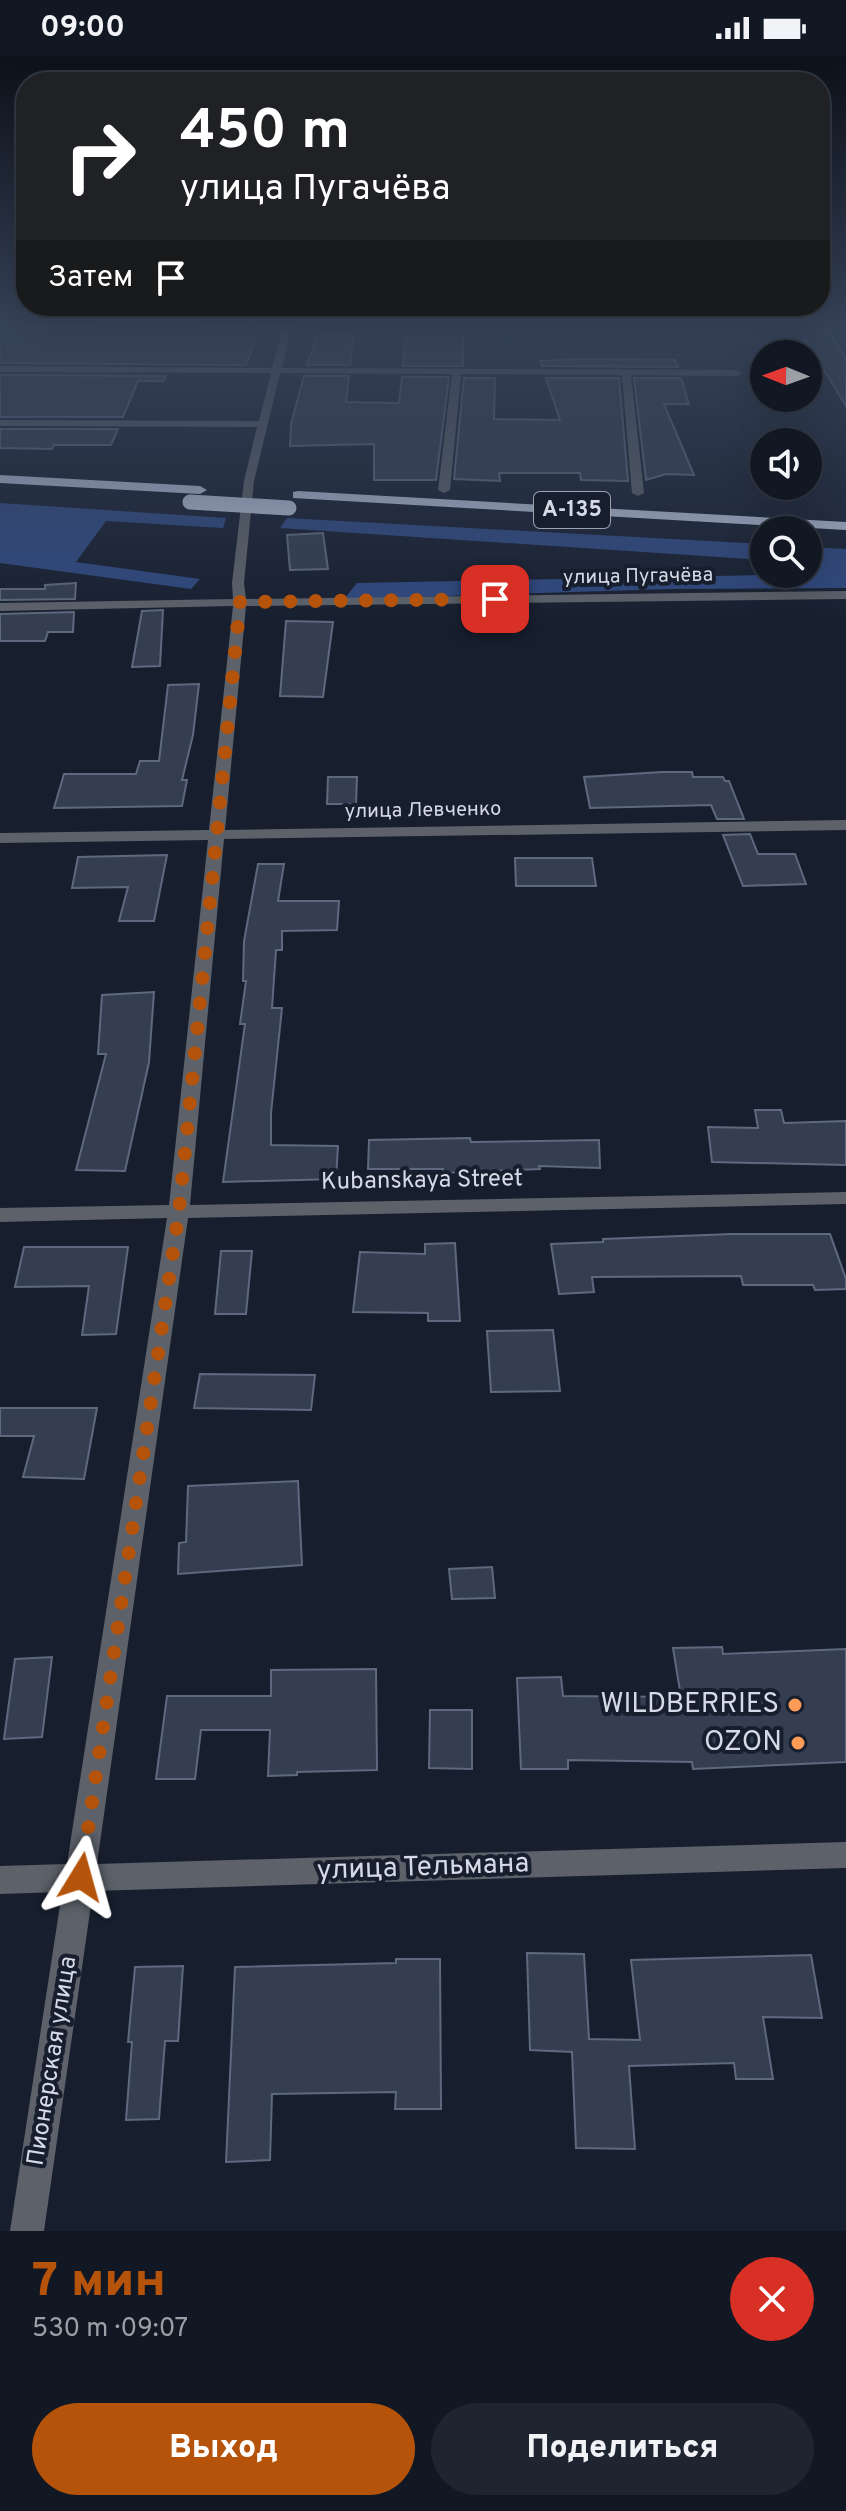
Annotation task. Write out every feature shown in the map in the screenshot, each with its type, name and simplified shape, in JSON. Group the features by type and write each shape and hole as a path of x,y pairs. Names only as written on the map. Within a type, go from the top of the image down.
{"highway":[{"name":"А-135","path":"0,479 200,490 294,501 750,534"},
{"name":"А-135","path":"0,491 190,502 294,501 846,526"},
{"path":"822,539 846,540"}],"street":[{"name":"Пионерская улица","path":"27,2231 179,1211 249,481 261,426"},
{"path":"444,490 451,426"},
{"path":"631,426 638,493"},
{"name":"улица Пугачёва","path":"0,607 191,603 239,592 846,595"},
{"name":"улица Левченко","path":"0,838 846,825"},
{"name":"Kubanskaya Street","path":"0,1215 846,1198"},
{"name":"улица Тельмана","path":"0,1880 846,1855"}],"shaded area":[{"path":"0,503 226,518 223,528 106,521 76,562 200,579 191,589 0,563"},
{"path":"287,518 750,543 750,559 280,528"},
{"path":"822,548 846,549 846,588 672,589 344,599 357,583 750,575 750,588 822,588"}],"building":[{"path":"291,426 443,426 436,480 374,480 374,444 290,446"},
{"path":"459,426 623,426 628,481 581,480 580,473 499,473 500,481 454,479"},
{"path":"640,426 673,426 694,475 666,474 646,480"},
{"path":"0,429 118,429 111,445 54,445 52,449 0,448"},
{"path":"323,533 328,569 290,570 287,535"},
{"path":"76,583 75,599 0,600 0,589 45,589 45,585"},
{"path":"163,610 160,666 132,667 142,611"},
{"path":"74,612 73,632 48,632 45,641 0,641 0,614"},
{"path":"286,621 333,622 323,697 280,696"},
{"path":"199,684 193,735 182,780 187,780 182,806 54,808 64,774 136,774 140,761 159,761 168,685"},
{"path":"692,772 693,777 723,777 729,781 744,819 717,819 711,805 590,808 584,777"},
{"path":"328,777 357,777 356,804 327,804"},
{"path":"750,834 758,854 795,854 806,884 743,886 723,835"},
{"path":"167,855 154,921 119,921 128,887 72,888 78,857"},
{"path":"515,858 592,858 596,886 516,886"},
{"path":"258,864 284,864 278,901 339,901 337,930 282,931 282,950 276,950 272,1008 282,1008 271,1113 271,1145 338,1146 336,1179 223,1182 245,1024 240,1024 246,981 243,981 244,941"},
{"path":"154,992 149,1062 125,1171 76,1170 106,1054 98,1054 102,995"},
{"path":"755,1110 781,1110 784,1123 846,1121 846,1165 712,1162 708,1127 758,1128"},
{"path":"470,1138 471,1142 599,1140 600,1168 539,1166 540,1169 443,1173 443,1169 368,1169 369,1140"},
{"path":"732,1234 830,1234 846,1279 846,1289 815,1290 813,1285 743,1285 741,1276 592,1277 594,1292 559,1294 551,1244"},
{"path":"455,1243 460,1321 428,1321 428,1313 353,1312 360,1252 425,1254 425,1244"},
{"path":"24,1247 128,1247 116,1334 82,1335 89,1286 15,1287"},
{"path":"221,1251 252,1251 246,1314 215,1314"},
{"path":"553,1330 560,1391 491,1392 487,1331"},
{"path":"200,1374 315,1375 311,1410 194,1408"},
{"path":"0,1408 97,1408 84,1479 23,1477 34,1436 0,1436"},
{"path":"298,1481 302,1565 178,1574 179,1543 186,1542 188,1486"},
{"path":"492,1567 495,1598 452,1599 449,1569"},
{"path":"722,1647 723,1654 846,1649 846,1762 693,1769 692,1762 568,1760 568,1769 521,1769 517,1678 561,1677 563,1696 681,1697 673,1648"},
{"path":"52,1657 42,1737 4,1739 15,1659"},
{"path":"376,1669 377,1770 297,1772 297,1775 268,1776 270,1730 201,1730 195,1779 156,1779 167,1696 271,1696 271,1670"},
{"path":"430,1710 472,1710 472,1769 429,1768"},
{"path":"527,1953 584,1954 589,2039 640,2040 631,1960 811,1955 822,2018 763,2017 773,2079 736,2079 734,2063 629,2066 635,2149 576,2148 572,2052 530,2050"},
{"path":"396,1959 440,1959 441,2109 395,2109 396,2092 272,2094 270,2160 226,2162 235,1967 396,1963"},
{"path":"183,1966 178,2041 165,2041 159,2119 126,2120 132,2042 128,2042 135,1967"}],"place":[{"name":"WILDBERRIES","path":"795,1705"},
{"name":"OZON","path":"798,1743"}],"route":[{"path":"81,1877 179,1211 240,602 495,599"}]}
